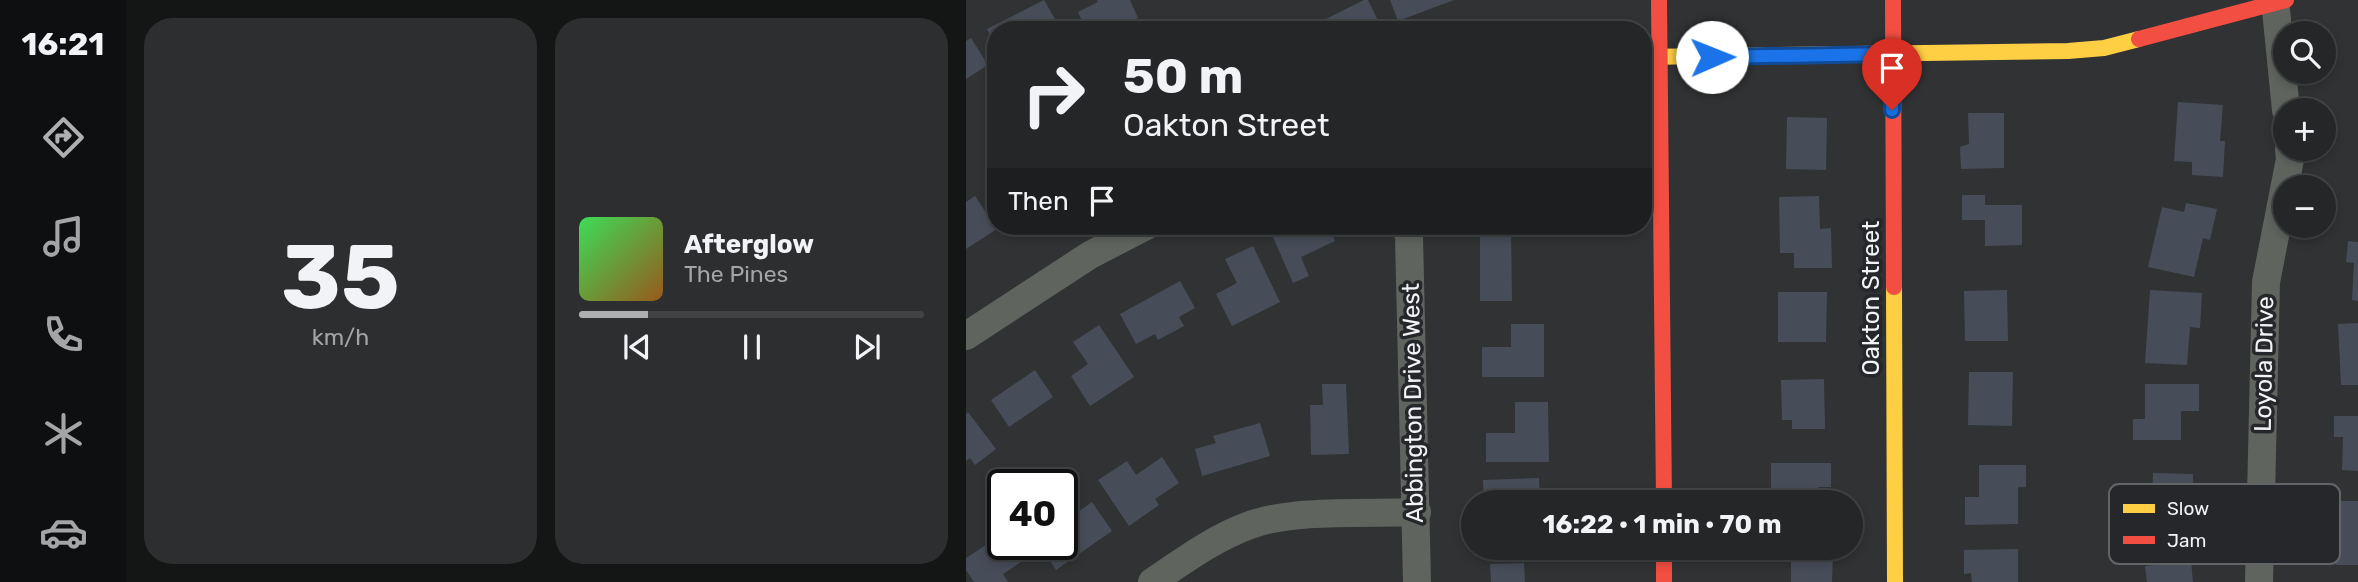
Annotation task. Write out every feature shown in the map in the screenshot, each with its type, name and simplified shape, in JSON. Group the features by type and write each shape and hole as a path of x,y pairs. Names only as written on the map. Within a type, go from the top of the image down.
{"street":[{"path":"1659,0 1664,490"},
{"path":"1652,58 2068,51 2104,48 2278,1 2285,98"},
{"name":"Oakton Street","path":"1893,7 1895,582"},
{"name":"Loyola Drive","path":"2261,484 2266,282 2290,161"},
{"path":"966,337 1090,255 1129,235"},
{"name":"Abbington Drive West","path":"1409,235 1417,582"},
{"path":"1152,582 1212,541 1252,524 1289,516 1417,512"},
{"path":"1664,560 1664,582"},
{"name":"Loyola Drive","path":"2259,564 2259,582"}],"building":[{"path":"1044,0 1056,21 1003,21"},
{"path":"1097,0 1130,0 1138,18 1132,21 1082,21 1078,12 1098,2"},
{"path":"1368,0 1378,21 1322,21"},
{"path":"1390,0 1454,0 1398,21"},
{"path":"971,38 987,66 966,79 966,41"},
{"path":"2178,102 2223,105 2220,141 2225,141 2223,177 2192,175 2192,162 2174,161"},
{"path":"1968,113 2004,113 2004,168 1961,169 1960,147 1969,144"},
{"path":"1787,117 1827,118 1826,170 1786,169"},
{"path":"1962,195 1985,195 1985,205 2022,205 2022,245 1985,246 1985,220 1962,220"},
{"path":"975,196 987,214 988,235 966,249 966,202"},
{"path":"1819,196 1820,229 1831,228 1832,268 1794,268 1794,253 1780,253 1779,197"},
{"path":"2186,203 2217,209 2210,240 2203,238 2194,277 2148,267 2162,207 2184,212"},
{"path":"1332,235 1335,241 1301,257 1309,276 1293,283 1273,237"},
{"path":"1480,235 1511,235 1512,301 1480,301"},
{"path":"2348,241 2358,242 2358,301 2352,300 2354,263 2346,262"},
{"path":"1253,246 1280,302 1232,326 1216,294 1237,283 1225,259"},
{"path":"1180,281 1195,308 1179,317 1184,326 1158,340 1155,334 1136,344 1120,314"},
{"path":"2007,290 2008,341 1965,341 1964,291"},
{"path":"2150,290 2202,293 2200,328 2190,327 2187,365 2145,363"},
{"path":"1778,292 1827,292 1826,342 1778,342"},
{"path":"2358,323 2358,385 2341,385 2338,324"},
{"path":"1511,324 1544,324 1544,377 1482,377 1482,347 1511,347"},
{"path":"1099,325 1134,377 1090,406 1071,376 1088,364 1073,342"},
{"path":"1035,370 1053,397 1009,427 991,400"},
{"path":"1969,372 2013,372 2012,426 1968,425"},
{"path":"1824,379 1825,429 1792,429 1792,420 1782,420 1781,380"},
{"path":"1322,384 1346,384 1349,454 1311,455 1310,405 1323,405"},
{"path":"2145,384 2199,384 2199,411 2181,411 2181,440 2133,440 2133,419 2145,419"},
{"path":"1515,402 1548,402 1549,462 1486,462 1486,433 1515,433"},
{"path":"968,412 996,449 975,465 970,458 966,461"},
{"path":"2334,416 2358,416 2358,471 2342,470 2343,437 2334,437"},
{"path":"1260,423 1270,456 1202,476 1195,449 1216,443 1213,436"},
{"path":"1162,457 1179,483 1155,499 1159,505 1129,526 1098,480 1127,461 1136,475"},
{"path":"1771,463 1831,463 1831,487 1818,487 1818,490 1771,490"},
{"path":"1979,465 2026,465 2026,487 2018,487 2018,524 1965,525 1965,497 1979,497"},
{"path":"2153,473 2193,474 2193,484 2153,484"},
{"path":"1539,478 1540,490 1483,490 1483,480"},
{"path":"2340,501 2358,501 2358,565 2336,565 2340,564"},
{"path":"1092,502 1112,531 1078,555 1078,512"},
{"path":"987,544 987,560 1021,562 1003,574 1008,582 974,582 966,570 966,558"},
{"path":"2018,549 2018,582 1972,582 1971,573 1964,574 1964,550"},
{"path":"1049,560 1070,560 1056,570"},
{"path":"1791,560 1833,560 1832,582 1791,582"},
{"path":"1524,563 1525,582 1491,582 1490,564"},
{"path":"2191,564 2193,582 2147,582 2145,566"}],"traffic: slow":[{"path":"1652,57 2068,51 2104,48 2139,39"},
{"path":"1894,287 1895,582"}],"traffic: jam":[{"path":"1659,0 1664,490"},
{"path":"1893,0 1894,287"},
{"path":"2139,39 2286,0"},
{"path":"1664,560 1664,582"}],"route":[{"path":"1712,57 1892,54 1892,110"}]}
